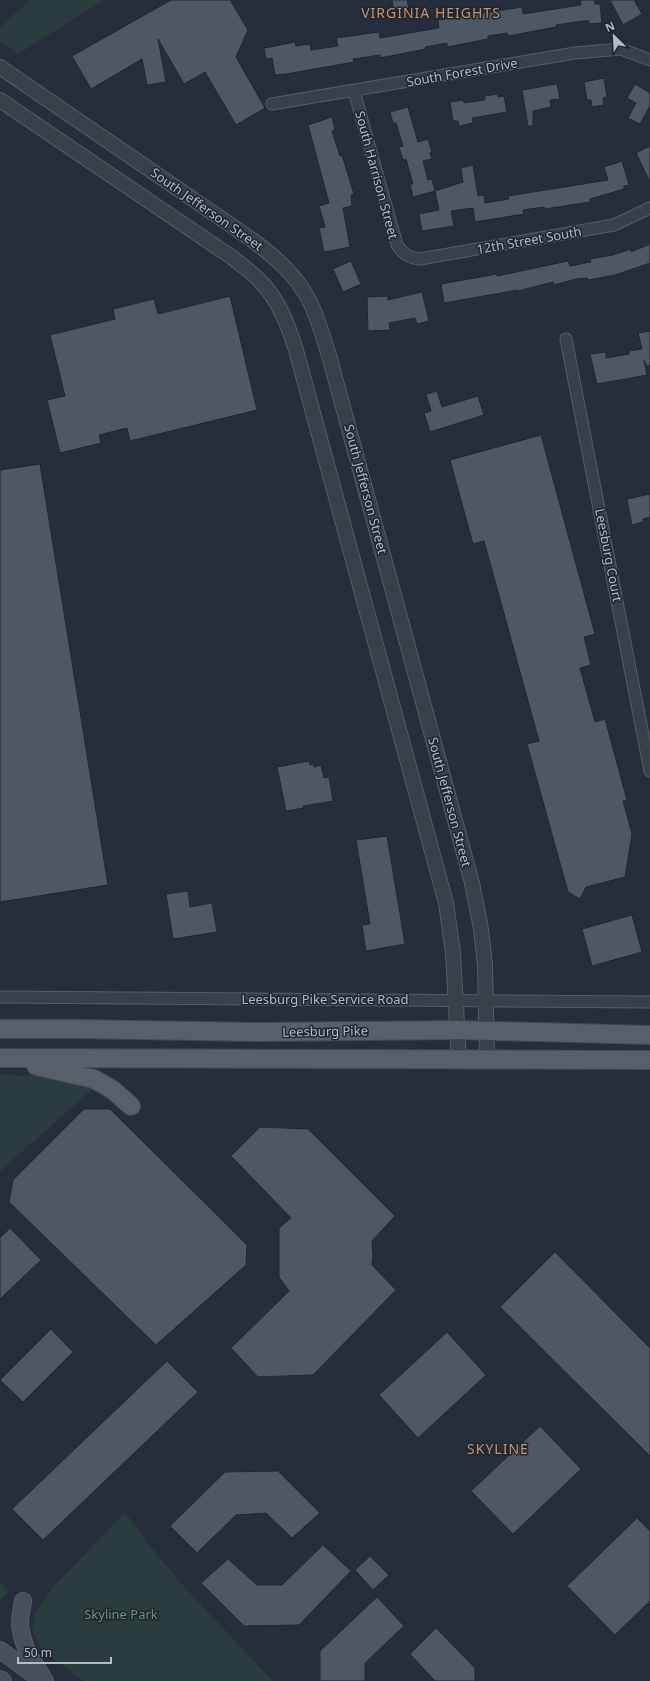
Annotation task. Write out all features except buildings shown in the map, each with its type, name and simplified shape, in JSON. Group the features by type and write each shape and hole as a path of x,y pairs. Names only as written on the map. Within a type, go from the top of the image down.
{"main road":[{"name":"Leesburg Pike","path":"0,1029 262,1032 456,1030 486,1032 650,1035"},
{"name":"Leesburg Pike","path":"0,1058 650,1060"},
{"path":"0,1058 94,1079 113,1090 131,1106"},
{"path":"23,1601 20,1621 22,1637 32,1661 44,1681"},
{"path":"0,1650 44,1681"}],"street":[{"name":"South Forest Drive","path":"272,104 575,53 621,49 650,60"},
{"name":"South Jefferson Street","path":"0,67 274,256 287,270 311,303 330,358 472,883 481,929 485,965 487,1060"},
{"name":"South Harrison Street","path":"354,91 396,244 400,251 406,256"},
{"name":"South Jefferson Street","path":"0,100 234,258 260,281 276,303 287,322 436,859 450,924 459,1060"},
{"name":"12th Street South","path":"406,256 420,259 614,225 650,208"},
{"name":"Leesburg Court","path":"566,339 650,771"},
{"name":"Leesburg Pike Service Road","path":"0,997 650,1002"}],"green space":[{"path":"30,0 104,0 18,54 0,42 0,27"},
{"path":"0,1075 50,1076 95,1087 0,1171"},
{"name":"Skyline Park","path":"125,1512 141,1535 177,1578 273,1681 84,1681 41,1649 32,1630 35,1612 55,1585"},
{"path":"0,1582 9,1592 0,1600"}],"district":[{"name":"VIRGINIA HEIGHTS","path":"431,13"},
{"name":"SKYLINE","path":"498,1449"}]}
